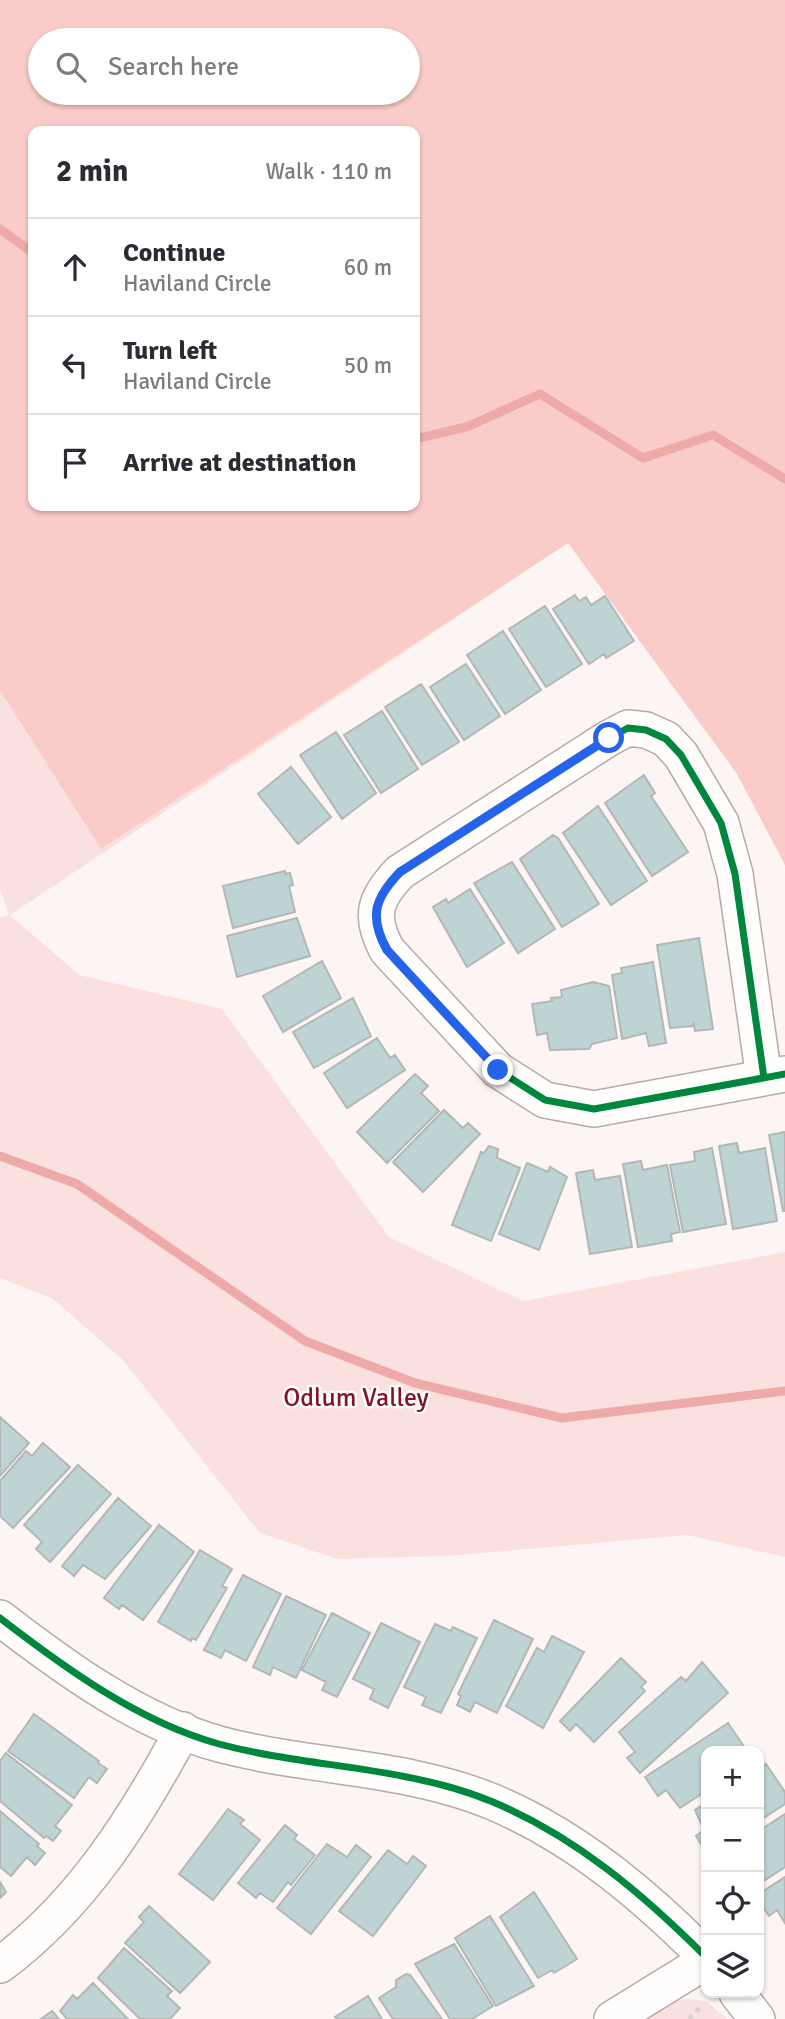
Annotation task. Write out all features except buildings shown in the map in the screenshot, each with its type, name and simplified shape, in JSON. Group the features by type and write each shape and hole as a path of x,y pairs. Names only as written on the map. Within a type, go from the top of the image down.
{"street":[{"path":"628,728 646,730 666,739 681,755 709,801 729,846 775,1076 594,1109 545,1100 498,1070 387,950 376,930 377,908 383,890 400,872 609,738 628,728"},
{"path":"0,1618 105,1690 183,1730 218,1743 412,1779 491,1801 535,1821 605,1866 659,1910 701,1954"},
{"path":"0,1965 67,1904 107,1858 183,1730"},
{"path":"612,2019 701,1962"},
{"path":"741,1998 757,2019"}],"path":[{"path":"689,2019 702,2005"}],"green space":[{"name":"Odlum Valley","path":"0,0 785,0 785,866 727,691 568,543 10,915 79,975 222,1009 389,1237 523,1301 785,1252 785,1557 687,1535 447,1556 337,1559 260,1533 123,1360 53,1299 0,1278 0,918 9,915 0,889"},
{"path":"676,2001 706,2001 727,2019 646,2019"}],"shaded area":[{"path":"0,0 785,0 785,865 737,774 568,543 101,849 0,690"}],"waterway":[{"path":"0,229 28,249"},
{"path":"420,438 469,426 540,394 643,458 713,435 785,479"},
{"path":"0,1156 77,1184 305,1341 415,1383 562,1418 785,1391"}],"cycle path":[{"path":"764,1078 735,874 721,823 681,755 666,739 646,730 628,728 609,738 400,872 384,891 376,918 387,950 498,1070 545,1100 594,1109 785,1074"},
{"path":"0,1618 104,1692 189,1734 253,1752 427,1781 493,1802 523,1816 607,1869 658,1911 701,1952"}],"route":[{"path":"498,1070 387,950 376,930 377,908 383,890 400,872 609,738"}]}
